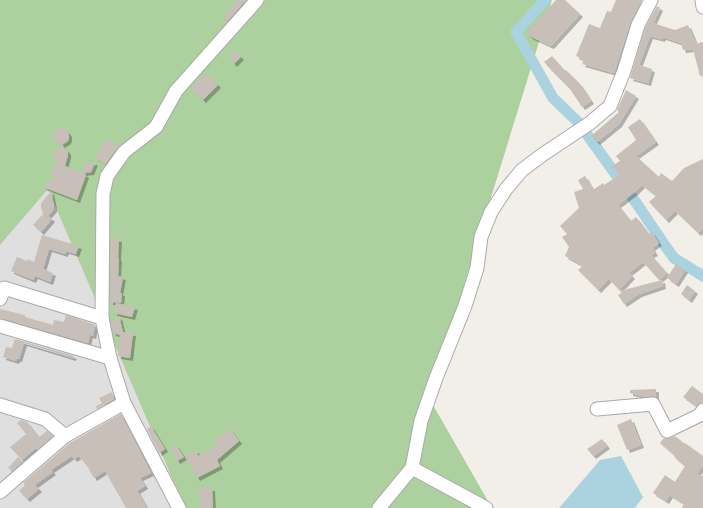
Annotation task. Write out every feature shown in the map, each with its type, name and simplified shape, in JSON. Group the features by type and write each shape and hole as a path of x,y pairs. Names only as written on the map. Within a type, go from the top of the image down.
{"street":[{"path":"179,508 124,403 110,358 102,318 103,194 107,176 124,152 156,127 176,92 257,0"},
{"path":"379,508 412,468 421,421 436,378 465,306 477,268 481,237 491,212 506,189 522,170 590,123 610,106 624,71 638,25 651,0"},
{"path":"702,0 703,8"},
{"path":"0,299 4,288 102,318"},
{"path":"0,326 110,358"},
{"path":"0,492 64,436 124,403"},
{"path":"597,409 653,404 667,431 700,416 703,410"},
{"path":"0,405 45,419 64,436"},
{"path":"412,468 486,508"}],"shaded area":[{"path":"35,131 254,508 0,508 0,196"}],"green space":[{"path":"0,0 552,0 429,398 492,508 185,508 48,189 0,245"}],"water":[{"path":"621,456 643,497 635,508 559,508 600,460"}],"building":[{"path":"237,0 246,0 228,21 223,17"},
{"path":"556,0 565,0 580,14 551,46 531,37 526,33"},
{"path":"616,0 642,0 630,23 614,73 582,64 584,60 576,56 589,24 600,28 607,11 611,12"},
{"path":"657,6 660,8 653,23 675,30 688,25 696,44 703,42 703,75 700,76 693,49 683,50 681,43 663,37 662,39 650,36 639,65 652,69 648,83 630,78 645,28"},
{"path":"235,51 241,57 234,64 230,59 230,56"},
{"path":"552,56 565,71 566,70 580,84 591,101 582,107 570,89 544,62"},
{"path":"206,73 218,85 203,100 191,88"},
{"path":"626,90 636,96 619,124 597,142 591,136 619,112 617,110"},
{"path":"640,119 656,142 636,156 659,177 661,173 672,181 684,168 703,159 703,228 698,233 675,211 666,220 649,202 656,196 642,185 618,205 631,221 636,217 649,234 652,232 659,243 652,248 655,253 651,255 667,273 659,280 643,262 629,273 632,276 619,290 609,279 598,290 578,270 583,266 565,256 569,247 562,237 567,234 560,226 579,208 574,192 583,189 578,180 585,176 593,190 619,175 612,166 620,161 616,156 636,140 628,127"},
{"path":"59,128 65,129 69,134 68,141 62,145 68,152 65,166 82,173 86,163 95,162 91,172 83,173 86,175 77,200 43,187 53,178 51,172 57,163 54,156 55,152 61,145 55,140 54,133"},
{"path":"107,139 118,147 105,165 95,157"},
{"path":"51,191 54,209 48,216 52,219 41,232 33,225 43,214 41,203"},
{"path":"42,235 79,246 76,254 66,251 65,254 49,249 43,269 53,273 50,282 35,276 33,280 11,271 17,257 34,262"},
{"path":"111,238 119,239 118,276 123,277 120,293 122,293 121,303 110,302"},
{"path":"676,264 685,270 676,284 667,278"},
{"path":"662,280 663,286 639,294 624,304 618,295 622,293 620,291"},
{"path":"687,285 695,291 689,300 681,294"},
{"path":"116,303 135,307 132,317 114,313"},
{"path":"0,309 25,315 25,317 53,325 54,320 64,322 66,315 95,325 93,336 90,335 88,343 0,318"},
{"path":"119,316 123,332 133,333 130,358 118,356 120,335 113,333 111,324"},
{"path":"15,339 74,356 73,358 24,343 19,359 16,361 3,357 6,347 12,348"},
{"path":"692,386 703,394 703,402 696,406 683,397"},
{"path":"656,389 656,397 647,397 630,393 630,390"},
{"path":"112,392 114,399 97,409 96,406 102,403 99,398"},
{"path":"121,414 151,473 140,478 145,486 137,491 147,508 126,508 105,471 94,478 90,470 79,456 74,459 72,456 51,470 53,472 35,485 39,489 27,499 19,491 25,485 23,483 70,443"},
{"path":"631,419 641,445 627,450 617,425"},
{"path":"21,420 27,422 39,437 47,431 53,436 37,450 36,448 22,460 10,447 26,434 17,423"},
{"path":"151,426 165,449 159,453 147,429"},
{"path":"230,429 239,441 217,460 220,466 197,478 185,456 196,450 198,456 217,446 214,442"},
{"path":"675,436 703,456 703,465 697,474 703,476 703,508 682,508 684,504 670,495 666,501 653,493 665,475 675,482 685,466 660,443 664,438"},
{"path":"602,439 607,446 593,456 587,449"},
{"path":"176,445 184,457 177,461 170,449"},
{"path":"18,457 23,462 12,471 8,468"},
{"path":"199,488 212,488 213,508 200,508"}],"waterway":[{"path":"545,0 516,32 553,98 578,122 674,258 703,276"}]}
